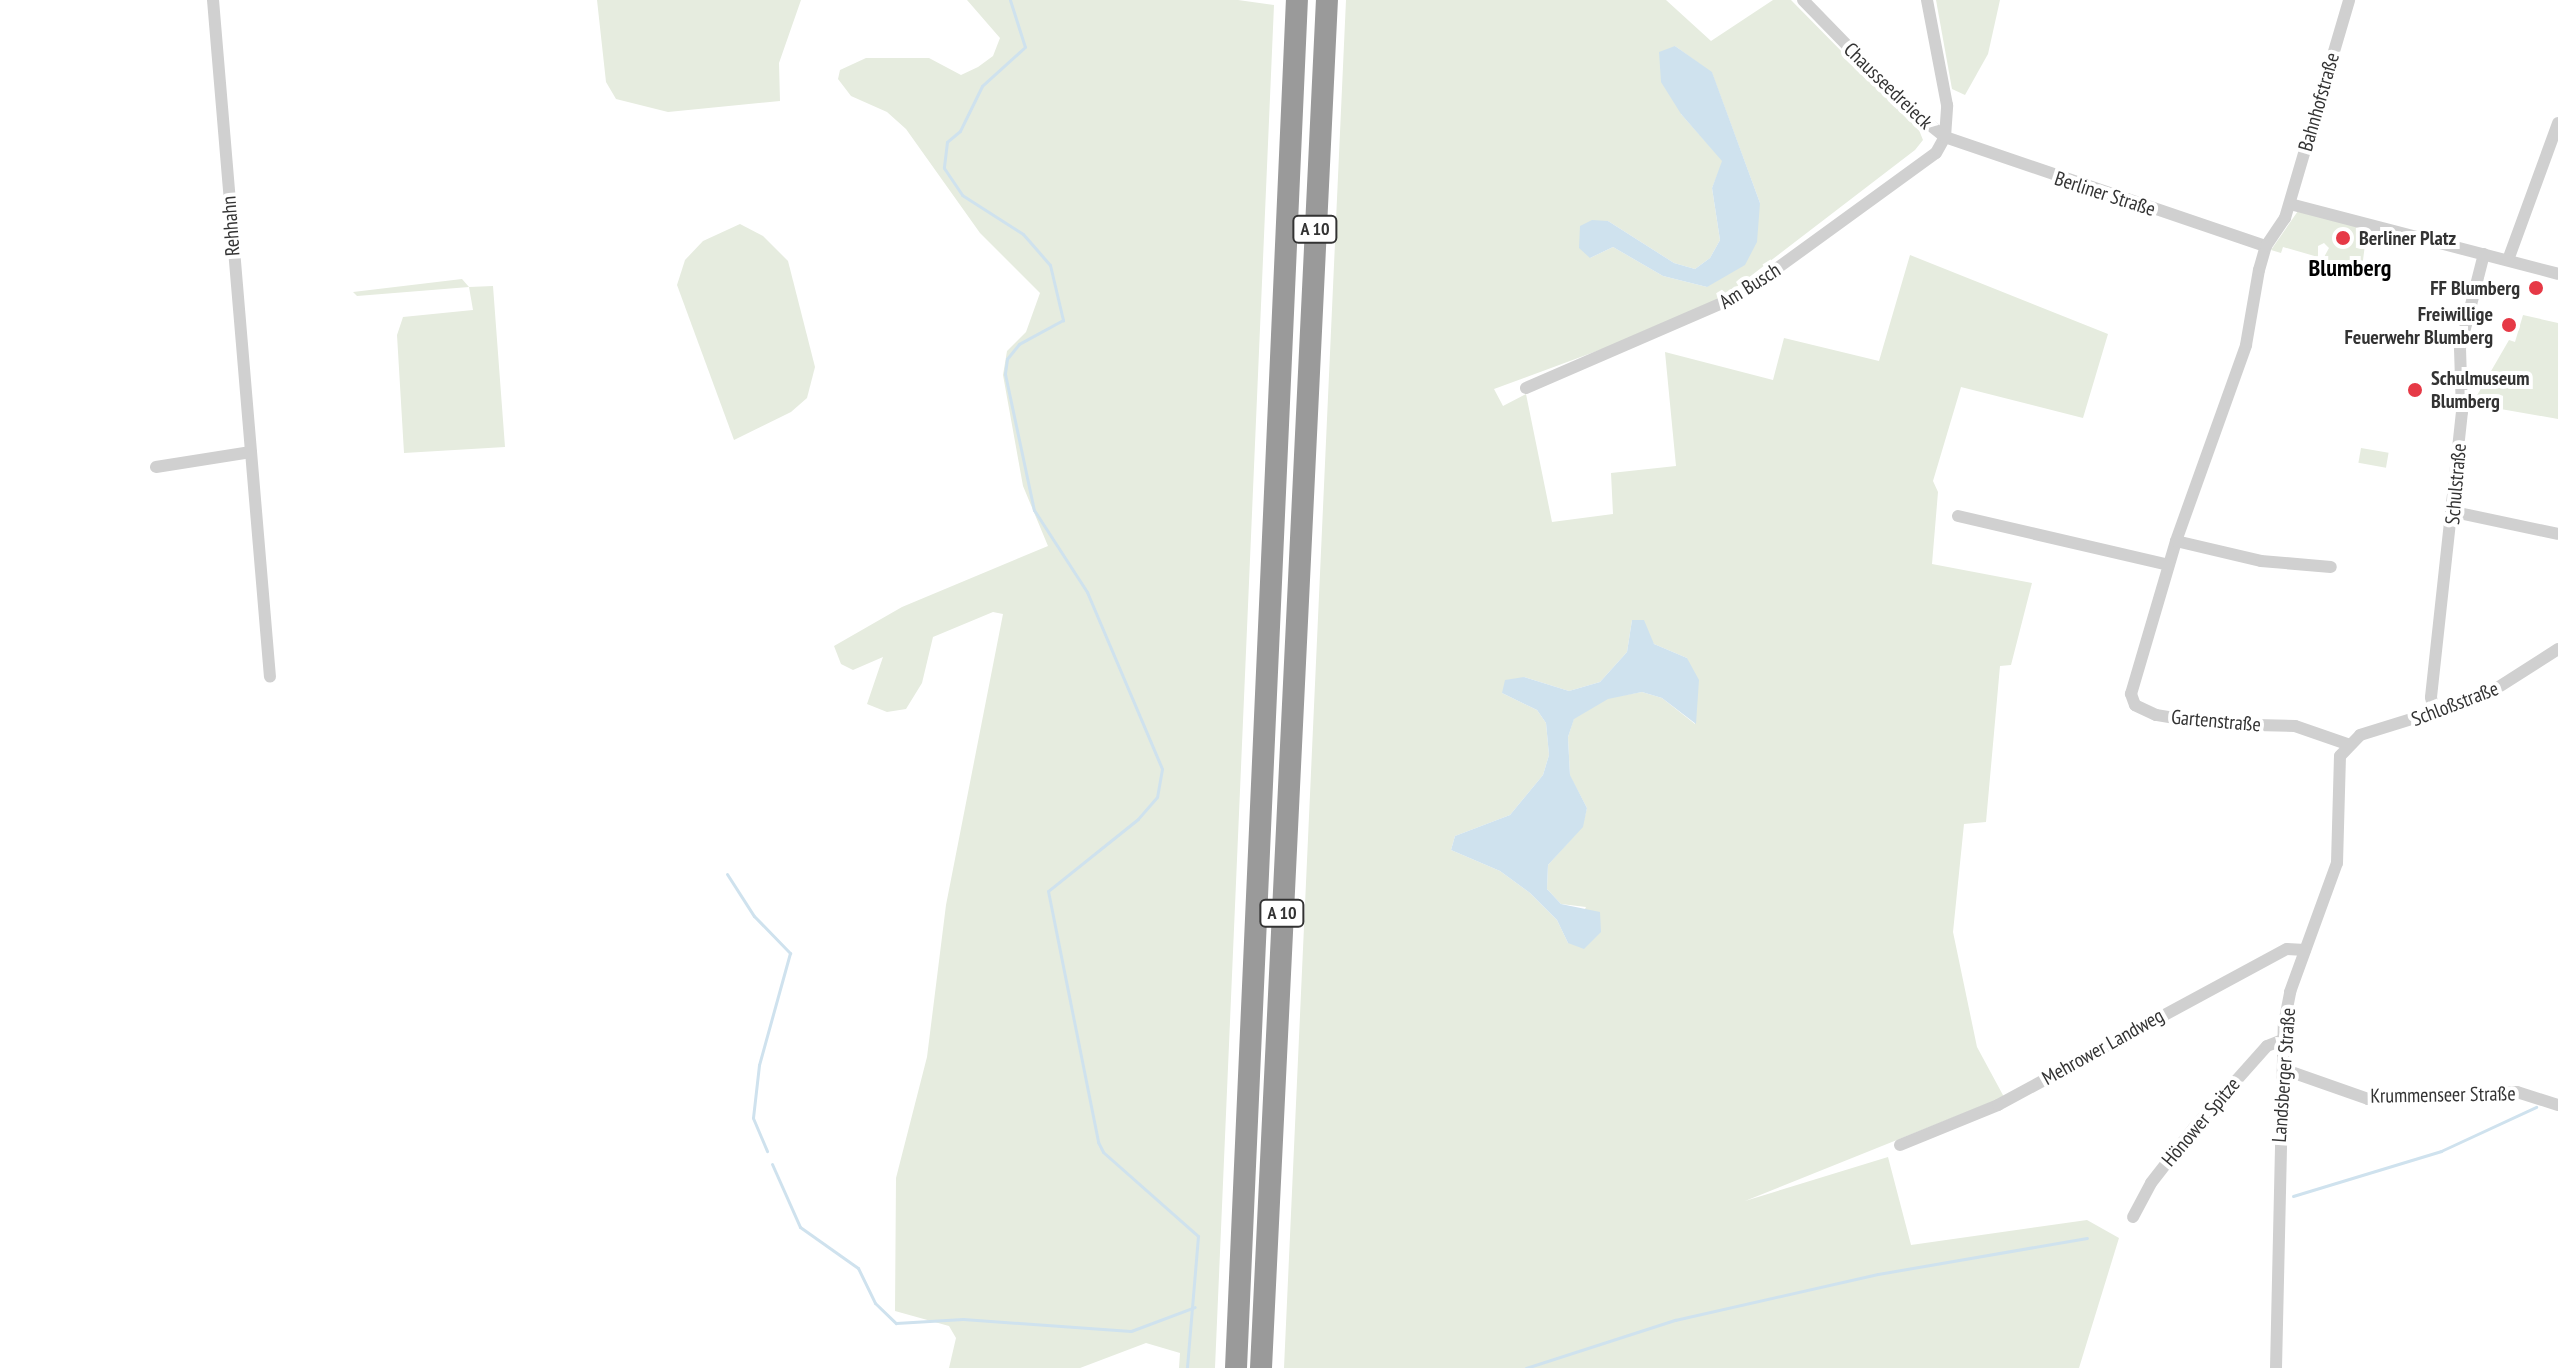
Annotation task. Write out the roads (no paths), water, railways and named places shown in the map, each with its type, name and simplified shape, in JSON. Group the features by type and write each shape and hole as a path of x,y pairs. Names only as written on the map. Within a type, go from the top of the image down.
{"highway":[{"name":"A 10","path":"1236,1368 1297,0"},
{"name":"A 10","path":"1261,1368 1327,0"}],"street":[{"name":"Rehhahn","path":"213,0 270,677"},
{"name":"Chausseedreieck","path":"1803,0 1905,105 1945,137"},
{"name":"Chausseedreieck","path":"1927,0 1947,105 1945,137"},
{"name":"Bahnhofstraße","path":"2290,204 2349,0"},
{"path":"2508,260 2558,123"},
{"name":"Berliner Straße","path":"1945,137 2266,246"},
{"name":"Am Busch","path":"1526,388 1739,296 1936,153 1945,137"},
{"path":"2290,204 2558,274"},
{"name":"Gartenstraße","path":"2290,204 2281,231 2266,246 2246,345 2176,541 2132,681 2135,705 2156,715 2192,722 2310,729 2347,744"},
{"name":"Schulstraße","path":"2435,715 2431,697 2454,512 2462,412 2460,348 2484,254"},
{"path":"156,467 251,452"},
{"path":"2454,512 2558,534"},
{"path":"1958,516 2168,565"},
{"path":"2176,541 2261,561 2331,567"},
{"name":"Schloßstraße","path":"2347,744 2368,731 2435,715 2483,697 2558,649"},
{"name":"Landsberger Straße","path":"2276,1368 2283,1040 2290,992 2337,863 2338,765 2347,744"},
{"name":"Mehrower Landweg","path":"1900,1145 1998,1105 2287,949 2305,950"},
{"name":"Hönower Spitze","path":"2133,1217 2151,1183 2193,1129 2267,1046 2283,1040"},
{"name":"Krummenseer Straße","path":"2283,1069 2368,1099 2517,1092 2558,1105"}],"water":[{"path":"1675,46 1712,72 1760,203 1757,242 1745,265 1707,287 1663,276 1613,247 1590,258 1579,248 1580,226 1592,220 1608,221 1674,263 1695,269 1710,258 1720,240 1712,188 1722,161 1681,114 1661,82 1659,52"},
{"path":"1632,620 1644,620 1654,644 1687,658 1699,680 1696,724 1662,698 1642,692 1608,699 1574,719 1568,737 1570,775 1587,808 1583,827 1548,865 1547,889 1561,904 1600,912 1601,932 1584,949 1568,943 1557,920 1530,893 1500,871 1451,850 1455,836 1510,815 1543,775 1549,755 1546,723 1537,710 1502,693 1505,680 1524,677 1569,691 1600,682 1627,652"}],"waterway":[{"path":"1010,0 1025,47 982,86 960,131 947,142 944,168 962,195 1023,234 1050,265 1063,320 1019,344 1007,359 1005,374 1034,510 1087,592 1162,769 1157,797 1138,819 1048,891 1098,1142 1103,1152 1198,1236 1187,1368"},
{"path":"727,874 754,916 790,953 759,1065 753,1118 767,1151"},
{"path":"2293,1196 2441,1151 2536,1107"},
{"path":"772,1164 800,1227 858,1268 875,1303 896,1323 963,1319 1131,1331 1195,1307"},
{"path":"1526,1368 1675,1320 1878,1274 2087,1238"}],"place":[{"name":"Berliner Platz","path":"2343,238"},
{"name":"FF Blumberg","path":"2536,288"},
{"name":"Freiwillige Feuerwehr Blumberg","path":"2509,325"},
{"name":"Schulmuseum Blumberg","path":"2415,390"}],"district":[{"name":"Blumberg","path":"2350,268"}]}
